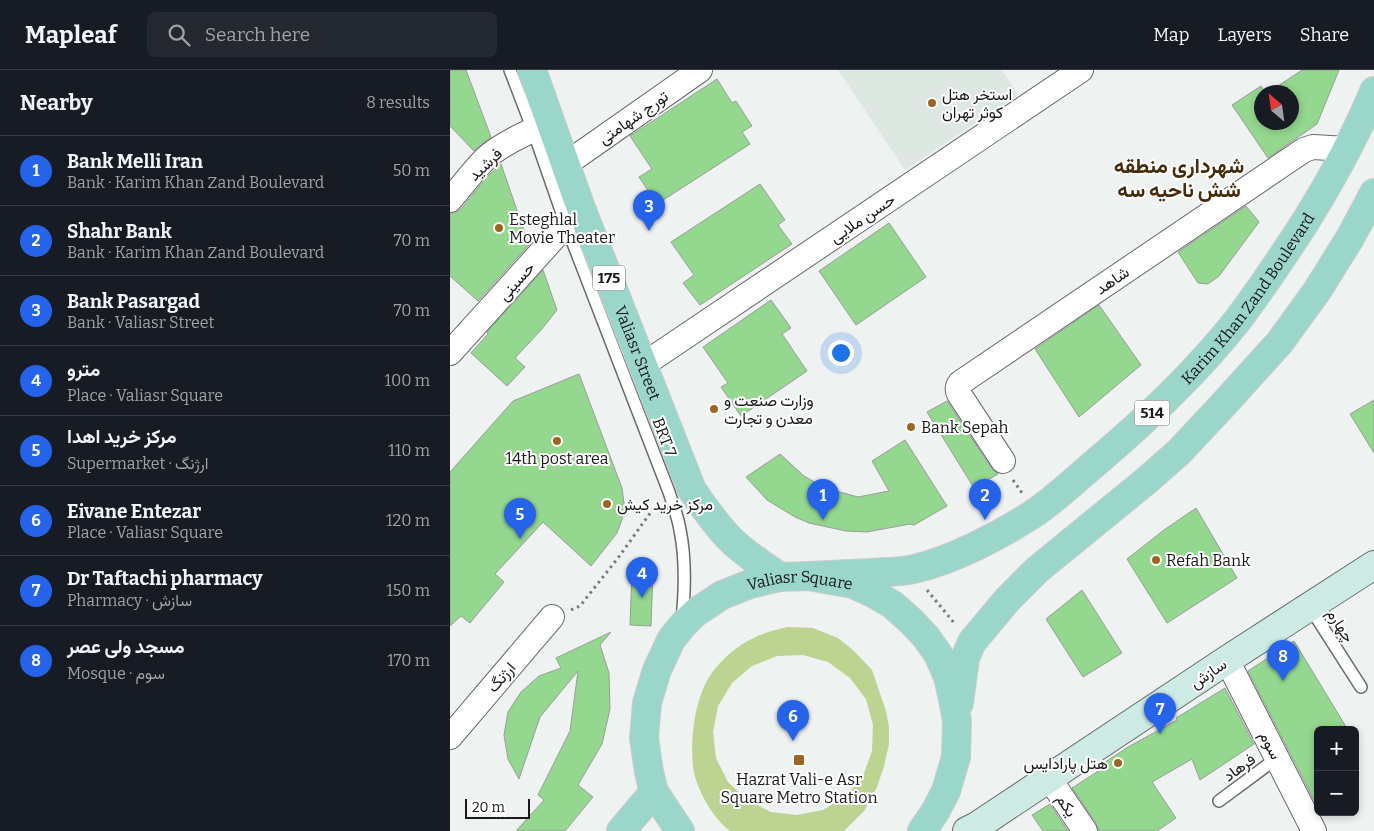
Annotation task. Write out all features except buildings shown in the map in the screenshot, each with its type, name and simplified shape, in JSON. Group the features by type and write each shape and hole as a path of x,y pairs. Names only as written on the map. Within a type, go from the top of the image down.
{"main road":[{"name":"Valiasr Street","path":"532,70 542,126 566,164 574,217 643,365 692,490 730,539 780,577"},
{"name":"Karim Khan Zand Boulevard","path":"808,576 889,572 914,569 940,561 1001,533 1034,513 1105,455 1184,380 1220,341 1259,293 1312,212 1347,148 1374,91"},
{"path":"957,721 962,678 972,642 1008,599 1037,570 1179,452 1280,342 1318,292 1374,194"},
{"name":"Valiasr Square","path":"680,831 654,792 644,738 647,704 657,670 671,640 695,613 722,596 750,584 780,577 808,576 853,584 893,605 926,637 938,654 948,677 954,699 957,721 956,757 946,791 923,831"},
{"path":"621,831 654,792"}],"street":[{"name":"تورج شهامتی","path":"566,164 700,70"},
{"name":"حسن ملایی","path":"643,365 1081,70"},
{"name":"فرشید","path":"450,200 487,158 542,126"},
{"name":"شاهد","path":"1003,461 959,394 957,390 960,383 1304,150 1313,147 1347,148"},
{"name":"حسینی","path":"450,353 574,217"},
{"name":"سازش","path":"967,831 1374,564"},
{"name":"ارژنگ","path":"450,737 552,617"},
{"name":"سوم","path":"1227,660 1314,831"},
{"name":"یکم","path":"1049,778 1085,831"}],"lane":[{"name":"BRT 7","path":"510,70 542,126 669,492 678,522 684,556 682,626"},
{"name":"چهارم","path":"1309,606 1361,687"},
{"name":"فرهاد","path":"1219,801 1277,758"}],"path":[{"path":"1003,461 1034,513"},
{"path":"552,617 580,606 618,558 659,501"},
{"path":"927,590 955,624"}],"shaded area":[{"path":"838,70 1002,70 1018,95 905,170"}],"green space":[{"path":"788,627 813,628 838,638 853,650 872,670 886,711 889,727 889,744 877,787 864,811 844,831 730,831 711,811 701,793 694,774 692,755 693,729 698,703 708,680 722,661 738,647 756,637","holes":["803,655 828,662 850,678 866,699 873,725 872,751 863,776 846,796 823,810 797,815 771,812 747,800 728,782 716,758 713,732 718,706 732,683 752,666 777,656"]}],"place":[{"name":"استخر هتل کوثر تهران","path":"932,103"},
{"name":"Esteghlal Movie Theater","path":"499,228"},
{"name":"Bank Pasargad","path":"649,231"},
{"name":"وزارت صنعت و معدن و تجارت","path":"714,409"},
{"name":"Bank Sepah","path":"911,427"},
{"name":"14th post area","path":"557,441"},
{"name":"مرکز خرید کیش","path":"607,504"},
{"name":"Bank Melli Iran","path":"823,520"},
{"name":"Shahr Bank","path":"985,520"},
{"name":"مرکز خرید اهدا","path":"520,539"},
{"name":"Refah Bank","path":"1156,560"},
{"name":"مترو","path":"642,598"},
{"name":"مسجد ولی عصر","path":"1283,681"},
{"name":"Dr Taftachi pharmacy","path":"1160,734"},
{"name":"Eivane Entezar","path":"793,741"},
{"name":"Hazrat Vali-e Asr Square Metro Station","path":"799,760"},
{"name":"هتل پارادایس","path":"1118,763"}],"district":[{"name":"شهرداری منطقه شش ناحیه سه","path":"1179,178"}]}
